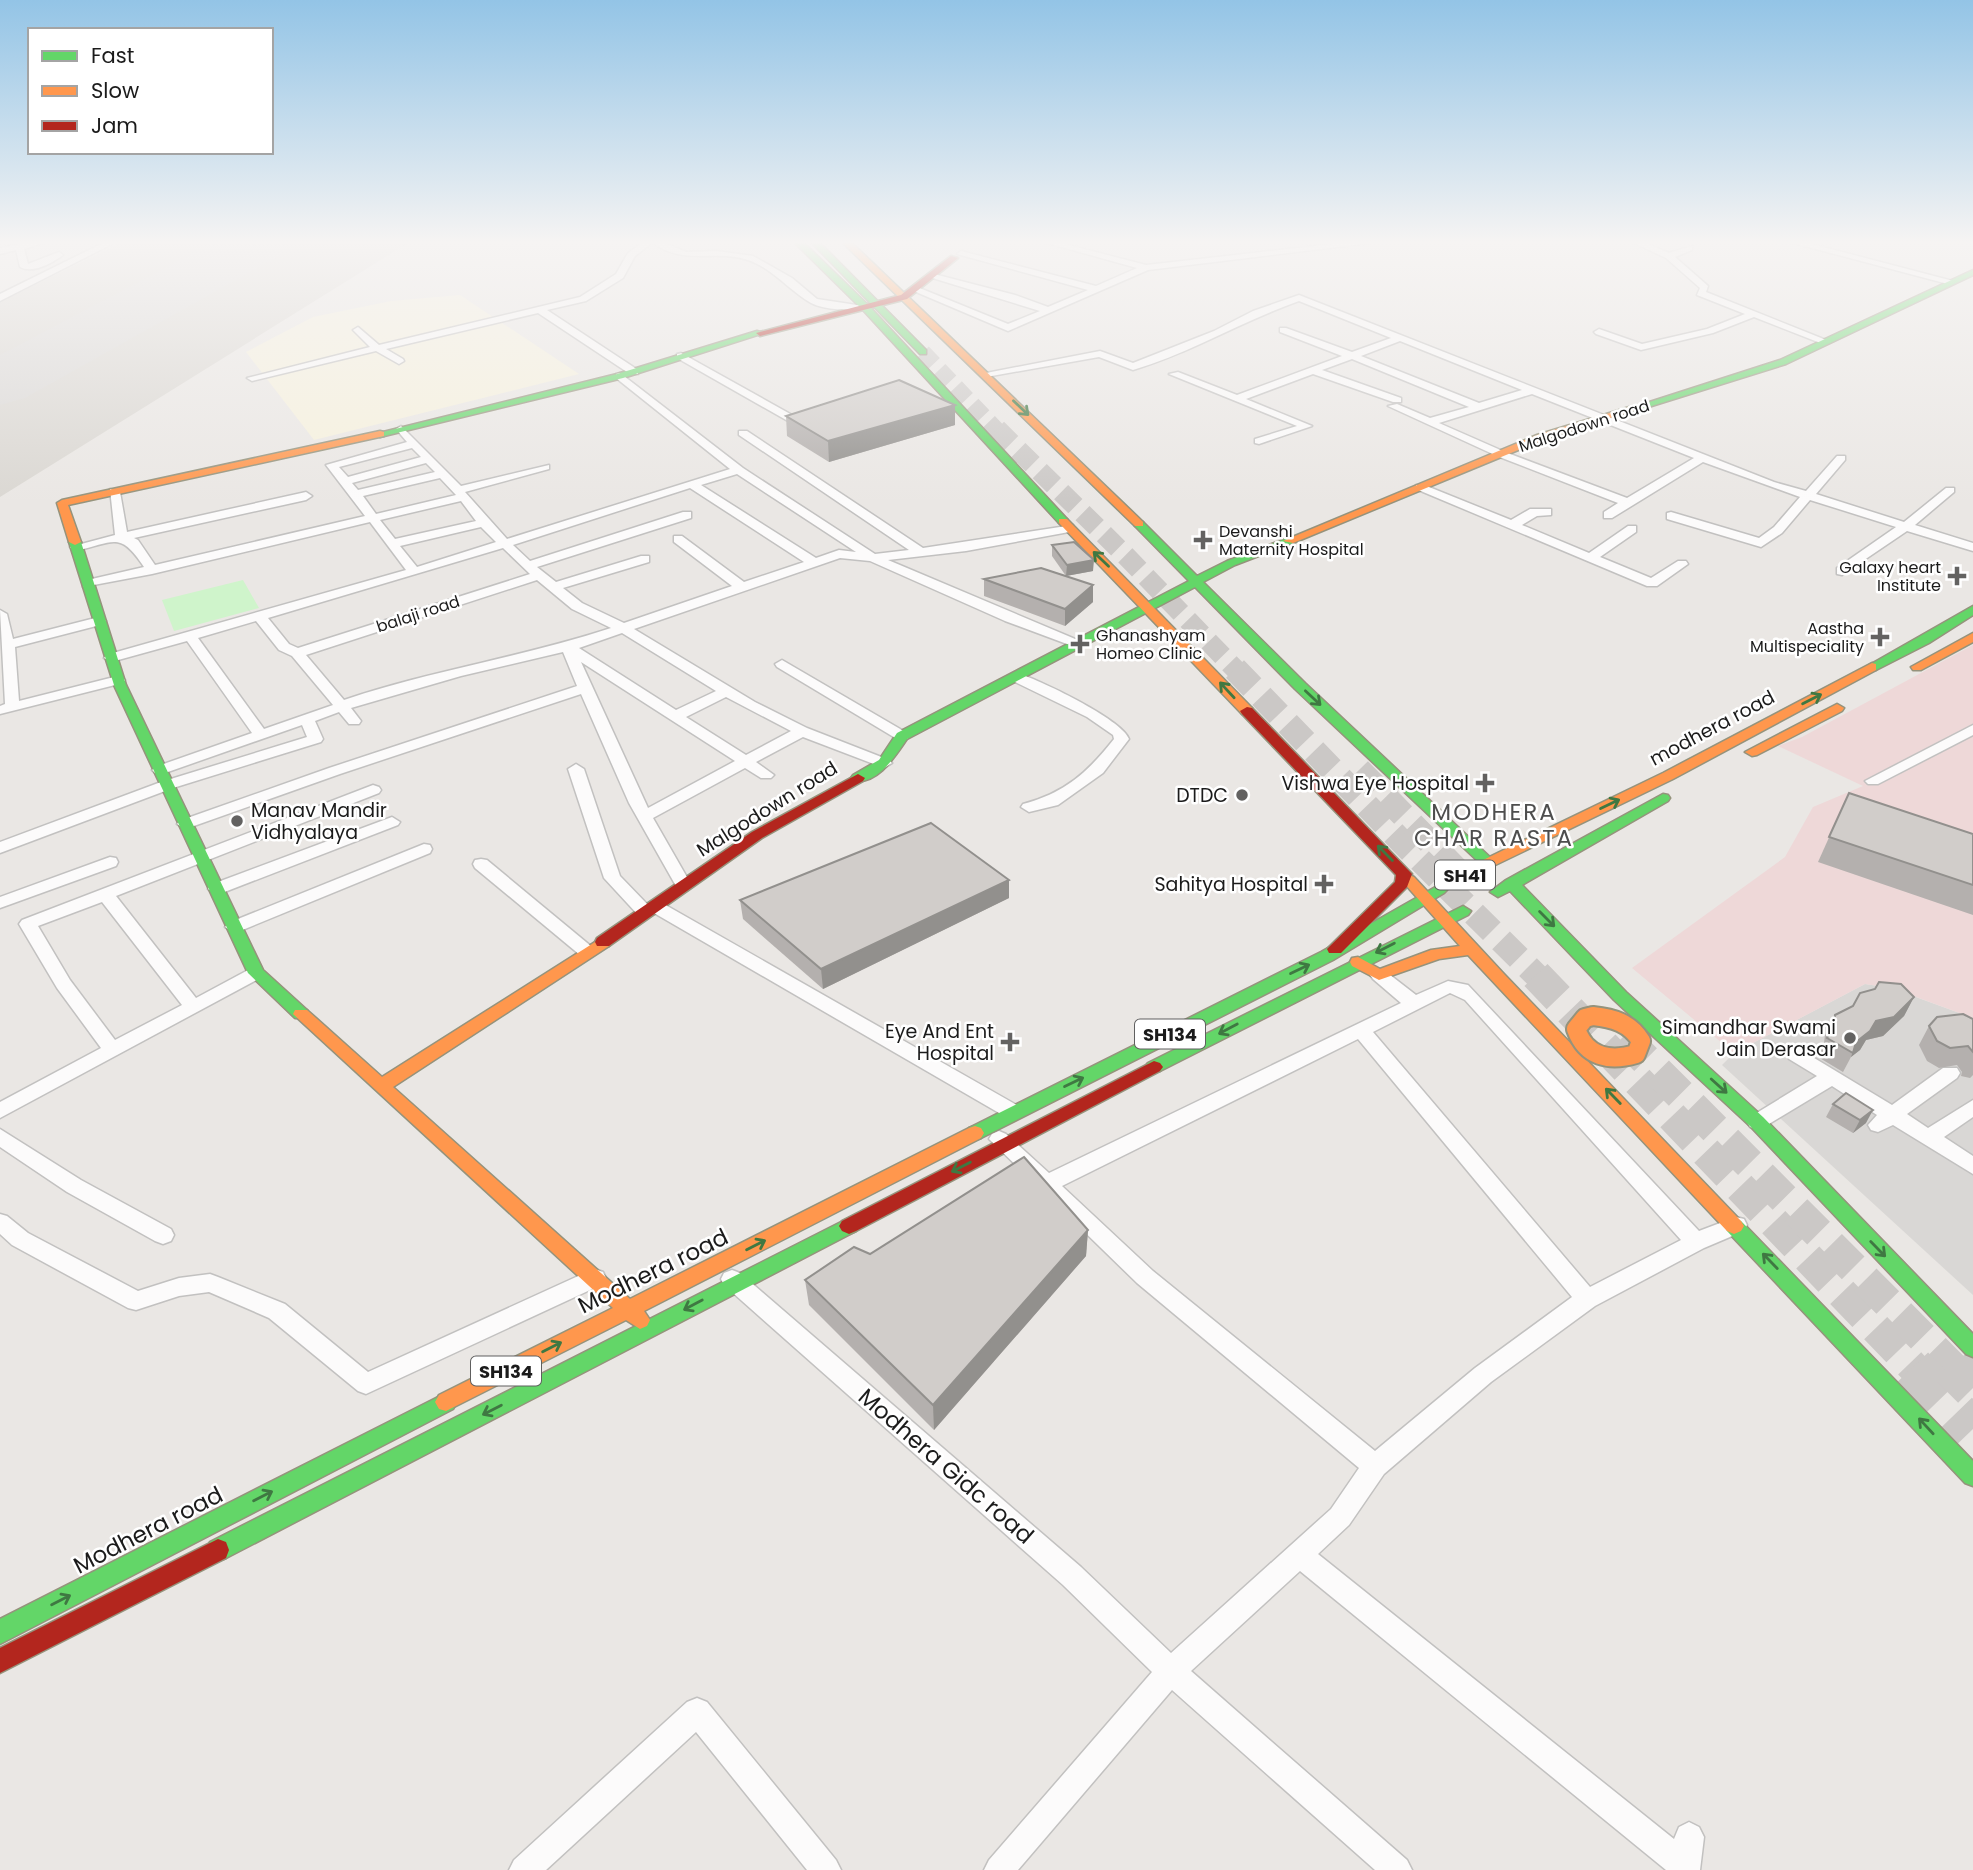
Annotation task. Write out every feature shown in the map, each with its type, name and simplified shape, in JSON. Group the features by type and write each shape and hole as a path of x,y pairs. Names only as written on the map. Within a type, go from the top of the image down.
{"street":[{"path":"358,330 377,348 399,361"},
{"path":"252,378 451,330"},
{"path":"568,330 627,374 738,470 873,558 1010,618 1080,644"},
{"path":"649,1329 256,973 118,680 61,503 401,429 627,374 769,330"},
{"path":"916,330 1069,527 1404,874 1432,893 1446,918 1540,1021 1973,1476"},
{"path":"916,330 930,348 986,374 1300,686 1488,863"},
{"path":"986,374 1100,354 1133,367 1216,330"},
{"path":"1284,330 1409,377 1481,408"},
{"path":"1380,330 1808,496 1973,547"},
{"path":"1599,332 1641,347 1712,330"},
{"path":"1795,330 1826,342"},
{"name":"Malgodown road","path":"381,1086 651,910 757,835 884,763 902,736 1148,609 1195,580 1542,437 1782,362 1849,330"},
{"path":"1238,398 1399,338"},
{"path":"681,356 806,427"},
{"path":"1312,370 1395,403 1501,454 1628,503"},
{"path":"1174,374 1307,426 1259,441"},
{"path":"1430,422 1533,390"},
{"path":"401,429 484,523 528,566 577,606 621,627 727,691 802,731 884,763"},
{"path":"743,433 920,552"},
{"path":"414,444 332,465 357,494 371,519 414,572"},
{"path":"1608,515 1703,457"},
{"path":"1671,516 1761,543 1778,530 1841,458"},
{"path":"345,481 429,459"},
{"path":"88,584 371,519 545,467"},
{"path":"111,659 414,572 738,470"},
{"path":"357,494 443,474"},
{"path":"691,484 812,561"},
{"path":"1420,488 1652,583 1682,564"},
{"path":"1842,571 1906,526 1950,490"},
{"path":"114,492 122,537"},
{"path":"76,547 306,496"},
{"path":"1511,526 1534,512 1547,512"},
{"path":"528,566 687,515"},
{"path":"391,544 484,523"},
{"path":"0,848 261,735 458,672 568,646 812,561 839,554 873,558 920,552 1069,527"},
{"path":"1590,558 1632,529"},
{"path":"122,537 134,543 152,570"},
{"path":"678,539 740,586"},
{"path":"553,587 645,559"},
{"name":"balaji road","path":"297,653 539,575"},
{"name":"modhera road","path":"1468,876 1488,863 1694,763 1776,717 1938,634 1973,610"},
{"path":"0,614 6,708 118,680"},
{"path":"259,616 284,647 297,653 354,721"},
{"path":"4,646 99,621"},
{"path":"191,636 261,735"},
{"path":"1901,675 1973,637"},
{"path":"568,646 645,816 684,886"},
{"path":"568,646 766,775"},
{"path":"782,664 902,736"},
{"path":"1016,677 1092,714 1120,733 1122,739 1098,769 1052,802 1029,807"},
{"path":"185,824 293,783 394,753 585,688"},
{"path":"675,716 727,691"},
{"path":"1732,762 1852,700"},
{"path":"163,777 316,738 307,720"},
{"path":"1873,781 1973,729"},
{"path":"645,816 802,731"},
{"path":"1694,763 1711,773"},
{"path":"576,769 612,878 651,910 1013,1112"},
{"path":"113,1051 63,984 28,924 373,790"},
{"path":"1675,793 1504,888 1582,954 1620,996 1757,1122 1973,1348"},
{"path":"216,889 392,822"},
{"path":"234,927 424,849"},
{"path":"0,903 110,862"},
{"path":"481,864 586,951"},
{"path":"1327,956 1402,884 1404,874"},
{"name":"SH41","path":"1468,876 1504,888 1497,905 1488,911 1463,911 1432,893 1444,880 1468,876"},
{"path":"1327,956 1432,893"},
{"path":"105,894 193,1007"},
{"path":"0,1661 1358,962 1463,911"},
{"path":"1378,975 1437,954 1473,948"},
{"name":"Modhera road","path":"0,1632 628,1308 1327,956"},
{"path":"1358,962 1413,1003"},
{"path":"0,1111 256,973"},
{"path":"1046,1184 1448,987 1462,989 1471,996 1696,1242"},
{"path":"1604,1016 1620,996"},
{"path":"1641,1048 1641,1041 1632,1027 1614,1018 1585,1018 1576,1029 1580,1043 1588,1050 1608,1059 1629,1058 1641,1048 1673,1044"},
{"path":"1540,1021 1579,1023"},
{"path":"1361,1030 1587,1299"},
{"path":"1796,1054 1885,1120 1928,1138 1973,1166"},
{"path":"1592,1075 1608,1059"},
{"path":"1885,1120 1950,1073"},
{"path":"1757,1122 1831,1077"},
{"path":"1928,1138 1973,1107"},
{"path":"986,1126 1145,1277 1374,1466"},
{"path":"0,1137 74,1186 163,1235"},
{"path":"0,1222 20,1239 136,1301 179,1287 210,1283 277,1311 366,1384 595,1278"},
{"path":"999,1870 1171,1671 1340,1517 1374,1466 1483,1375 1587,1299 1696,1242 1736,1225"},
{"name":"Modhera Gidc road","path":"716,1266 1072,1576 1171,1671 1397,1870"},
{"path":"1299,1554 1686,1867 1689,1837"},
{"path":"524,1870 697,1712 826,1870"}],"shaded area":[{"path":"0,330 268,330 0,497"},
{"path":"288,330 513,330 579,374 314,440 246,352"},
{"path":"1973,645 1973,1018 1892,988 1865,984 1734,1053 1632,968 1785,857 1813,807 1863,786 1778,746 1802,737"},
{"path":"1865,984 1891,988 1973,1018 1973,1295 1722,1065 1734,1053"}],"green space":[{"path":"243,580 259,608 174,631 162,600"}],"building":[{"path":"899,380 955,405 828,441 786,416"},
{"path":"1074,542 1094,560 1067,565 1052,545"},
{"path":"1041,568 1093,585 1065,609 984,579"},
{"path":"1849,793 1973,834 1973,885 1829,837"},
{"path":"931,823 1009,880 821,969 740,900"},
{"path":"1879,982 1901,984 1914,997 1894,1017 1876,1021 1870,1031 1856,1042 1853,1053 1827,1038 1834,1027 1835,1015 1853,1006 1860,993 1875,989"},
{"path":"1963,1014 1973,1019 1973,1052 1968,1046 1950,1048 1937,1041 1929,1026 1937,1017"},
{"path":"1846,1093 1873,1110 1860,1120 1833,1104"},
{"path":"1024,1157 1088,1230 933,1405 805,1280 854,1247 870,1254"}],"runway":[{"path":"0,383 97,330"}],"tunnel":[{"path":"923,352 998,431"},
{"path":"997,429 1126,556 1236,670"},
{"path":"1235,669 1403,843 1536,975"},
{"path":"1359,770 1463,876"},
{"path":"1536,975 1915,1369"},
{"path":"1623,1037 1954,1369"},
{"path":"1913,1367 1973,1429"},
{"path":"1954,1369 1973,1388"}],"traffic: fast":[{"path":"887,330 1063,521"},
{"path":"902,330 923,352"},
{"path":"1639,407 1783,362 1852,330"},
{"path":"380,434 620,376 760,333"},
{"path":"1139,524 1300,686 1488,863"},
{"path":"858,778 884,763 902,736 1231,563 1289,541"},
{"path":"75,542 120,685 256,973 301,1014"},
{"path":"1872,667 1925,640 1973,610"},
{"path":"1498,892 1663,798"},
{"path":"1511,883 1620,996 1757,1122 1973,1348"},
{"path":"975,1133 1327,956 1439,890"},
{"path":"1154,1067 1463,911"},
{"path":"218,1550 849,1226"},
{"path":"1734,1226 1973,1476"},
{"path":"0,1632 446,1402"}],"traffic: slow":[{"path":"938,330 1139,524"},
{"path":"1289,541 1541,437 1639,407"},
{"path":"75,542 62,503 380,434"},
{"path":"1063,521 1247,711"},
{"path":"1917,667 1973,637"},
{"path":"1468,876 1482,866 1668,776 1872,667"},
{"path":"1752,752 1837,708"},
{"path":"1409,880 1498,978 1734,1226"},
{"path":"381,1086 603,942"},
{"path":"1358,962 1379,975 1437,954 1473,949"},
{"path":"301,1014 640,1320"},
{"path":"1593,1016 1614,1019 1632,1029 1641,1041 1636,1054 1608,1058 1591,1052 1580,1039 1576,1029 1585,1018 1593,1016"},
{"path":"446,1402 975,1133"}],"traffic: jam":[{"path":"760,333 771,330"},
{"path":"1247,711 1404,874 1402,884 1335,949"},
{"path":"603,942 757,835 858,778"},
{"path":"849,1226 1154,1067"},
{"path":"0,1661 218,1550"}],"place":[{"name":"Devanshi Maternity Hospital","path":"1203,540"},
{"name":"Galaxy heart Institute","path":"1957,576"},
{"name":"Aastha Multispeciality","path":"1880,637"},
{"name":"Ghanashyam Homeo Clinic","path":"1080,644"},
{"name":"Vishwa Eye Hospital","path":"1485,783"},
{"name":"DTDC","path":"1242,795"},
{"name":"Manav Mandir Vidhyalaya","path":"237,821"},
{"name":"Sahitya Hospital","path":"1324,884"},
{"name":"Simandhar Swami Jain Derasar","path":"1850,1038"},
{"name":"Eye And Ent Hospital","path":"1010,1042"}],"district":[{"name":"MODHERA CHAR RASTA","path":"1494,825"}]}
